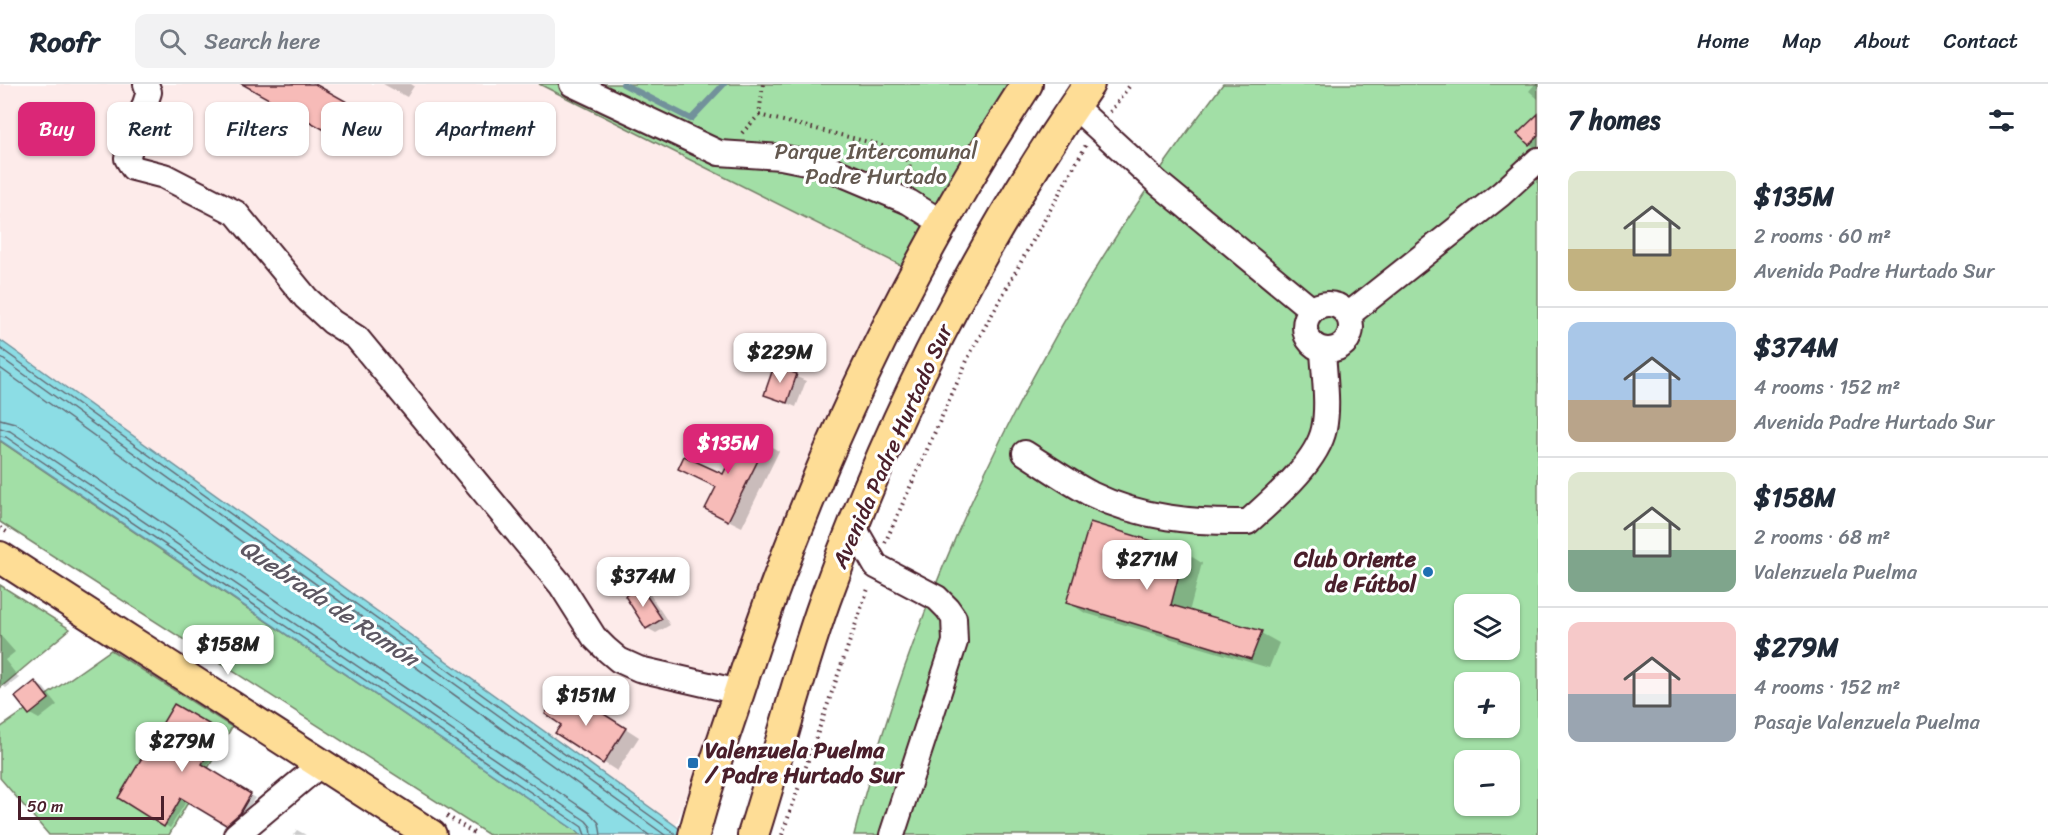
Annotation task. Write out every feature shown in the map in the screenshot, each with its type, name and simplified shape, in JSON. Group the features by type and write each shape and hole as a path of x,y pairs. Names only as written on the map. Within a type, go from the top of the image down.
{"main road":[{"path":"697,824 765,611 823,461 863,374 937,231 1027,84"},
{"name":"Avenida Padre Hurtado Sur","path":"763,833 799,675 852,526 907,402 952,310 996,231 1081,95"},
{"path":"0,557 431,835"}],"street":[{"path":"146,84 149,92 127,158 133,168 164,176 236,213 306,298 332,322 357,338 561,585 594,637 606,649 619,660 639,669 739,692"},
{"path":"572,84 718,153 782,157 821,165 909,202 936,219 937,231"},
{"path":"1081,95 1098,128 1158,183 1312,310"},
{"path":"1348,315 1501,194 1538,160"},
{"path":"1331,304 1338,306 1348,315 1352,328 1347,341 1336,349 1323,350 1311,343 1307,336 1305,322 1312,310 1318,306 1331,304"},
{"path":"1025,453 1092,494 1153,516 1219,523 1248,522 1285,488 1318,446 1325,417 1323,350"},
{"path":"852,526 876,566 937,598 954,618 955,642 892,835"},
{"path":"236,835 321,764"}],"path":[{"path":"763,84 759,115 877,144 901,153 909,162 912,173 909,202"},
{"path":"763,833 876,566 970,354 1081,152 1131,84"}],"shaded area":[{"path":"0,84 539,84 906,268 772,564 676,826 0,340"}],"green space":[{"name":"Parque Intercomunal Padre Hurtado","path":"539,84 1019,84 906,268"},
{"path":"1223,84 1538,84 1538,835 854,835 883,734 917,634 956,536 1000,441 1049,347 1103,257 1161,169"},
{"path":"0,441 582,835 489,835 0,522"},
{"path":"0,585 70,629 0,688"},
{"path":"111,650 232,727 169,835 49,835 0,778 0,728"}],"water":[{"name":"Quebrada de Ramón","path":"0,340 686,835 582,835 0,440"}],"building":[{"path":"242,84 315,84 347,102 321,102 321,128 309,121 309,102 274,102"},
{"path":"1538,114 1538,136 1529,145 1517,134"},
{"path":"774,366 797,374 787,403 764,395"},
{"path":"744,431 767,442 728,521 705,509 716,487 678,469 684,456 723,474"},
{"path":"1090,522 1185,551 1171,605 1262,631 1251,659 1066,603"},
{"path":"640,586 662,619 646,629 625,596"},
{"path":"35,681 49,699 29,715 15,697"},
{"path":"557,695 572,705 577,697 626,728 603,764 555,733 561,725 545,714"},
{"path":"174,704 221,731 202,764 251,794 240,813 226,825 181,798 164,827 118,798"}],"waterway":[{"path":"623,84 691,119 724,84"}],"place":[{"name":"Club Oriente de Fútbol","path":"1428,572"},
{"name":"Valenzuela Puelma / Padre Hurtado Sur","path":"693,763"}]}
